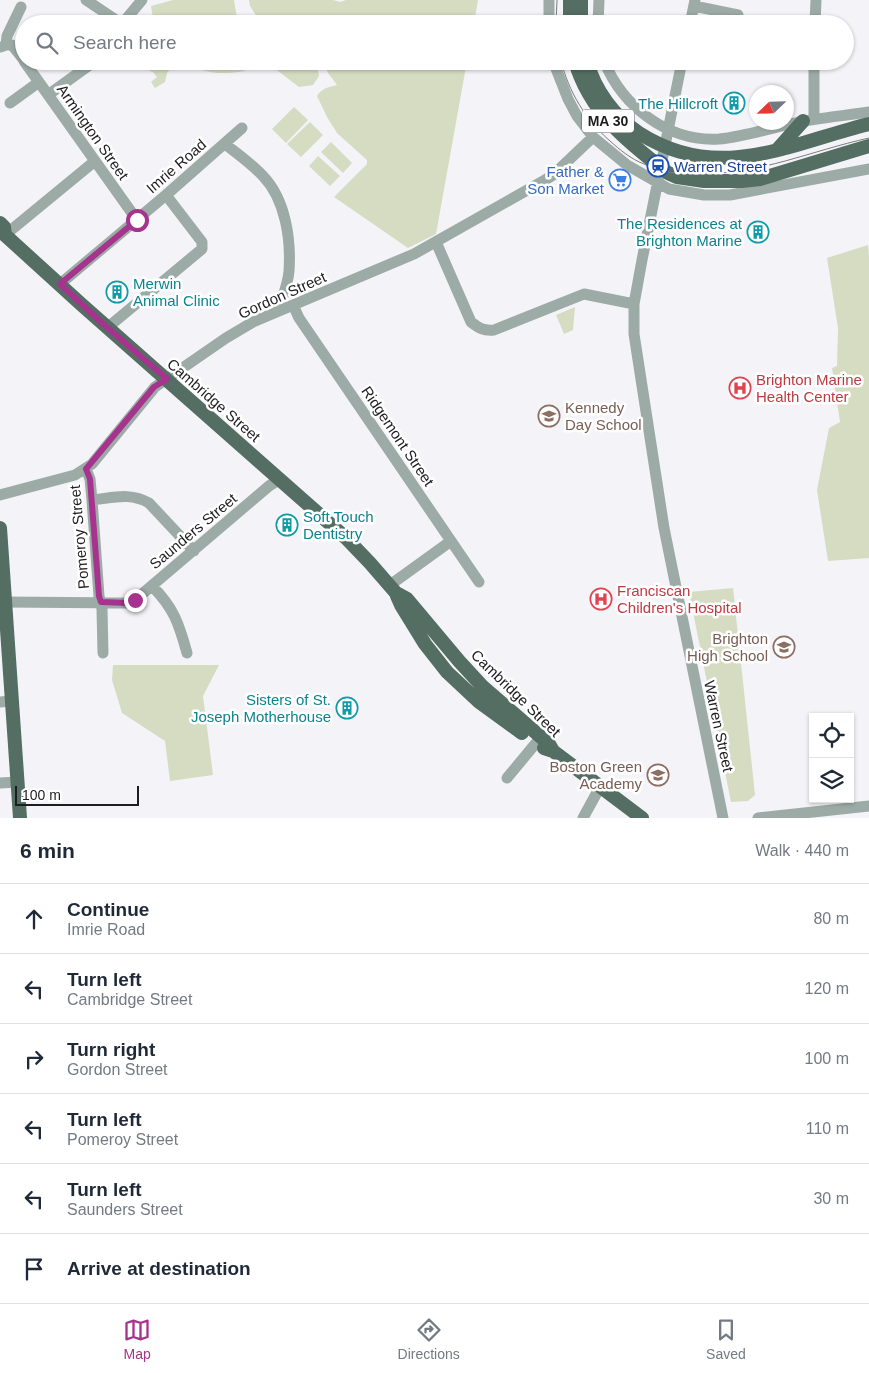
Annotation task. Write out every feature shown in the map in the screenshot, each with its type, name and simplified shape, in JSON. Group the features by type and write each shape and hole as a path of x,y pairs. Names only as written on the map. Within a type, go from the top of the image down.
{"main road":[{"path":"570,0 570,15"},
{"path":"581,0 582,15"},
{"name":"MA 30","path":"578,70 583,85 601,113 623,137 670,175 704,181 760,179 869,146"},
{"name":"MA 30","path":"591,70 600,92 619,117 632,129 664,147 693,156 714,159 750,156 776,151 869,124"},
{"path":"776,151 808,120"},
{"name":"Cambridge Street","path":"2,231 107,328 346,538 393,589 407,599 482,686 549,744 553,751"},
{"path":"0,528 6,702 20,818"},
{"name":"Cambridge Street","path":"393,589 401,605 447,672 478,700 536,743 553,751 642,818"}],"street":[{"path":"86,0 108,15"},
{"path":"130,15 142,0"},
{"path":"549,0 549,15"},
{"path":"598,15 599,0"},
{"path":"816,0 816,15"},
{"path":"694,3 738,15"},
{"path":"17,15 21,7"},
{"path":"5,46 7,36 15,19"},
{"name":"Armington Street","path":"30,70 137,220"},
{"path":"48,95 83,70"},
{"path":"557,70 577,116 593,137 627,165 666,188 707,195 727,195 869,169"},
{"path":"608,70 626,97 641,113 668,129 690,136 719,139 808,120 869,112"},
{"name":"Warren Street","path":"680,70 634,304 634,334 664,528 723,818"},
{"path":"808,120 813,70"},
{"path":"10,102 39,82"},
{"name":"Imrie Road","path":"60,284 166,196 242,128"},
{"name":"Gordon Street","path":"0,495 75,475 86,469 154,387 244,327 406,257 436,242 553,175 593,137"},
{"path":"225,144 264,177 282,208 286,224 289,272 278,312"},
{"path":"2,231 95,161"},
{"path":"107,328 202,249 202,242 166,196"},
{"path":"436,242 471,322 486,331 494,330 584,294 634,304"},
{"name":"Ridgemont Street","path":"292,305 299,318 480,582"},
{"name":"Pomeroy Street","path":"86,469 90,479 92,500 101,602 103,653"},
{"name":"Saunders Street","path":"4,602 128,603 135,600 269,486 280,479"},
{"path":"92,500 133,496 142,499 149,503 194,551"},
{"path":"393,589 452,541"},
{"path":"152,586 169,604 176,616 187,653"},
{"path":"507,778 536,743"},
{"path":"0,783 17,782"},
{"path":"584,818 600,787"},
{"path":"758,818 801,816 869,806"}],"green space":[{"path":"173,0 234,0 236,15 152,15 151,6"},
{"path":"249,0 333,0 340,2 346,0 478,0 476,15 256,15 250,6"},
{"path":"150,70 169,70 165,82 155,88 151,82 157,77"},
{"path":"202,70 245,71 229,73"},
{"path":"277,70 318,70 319,76 313,85 299,87"},
{"path":"327,70 465,70 436,234 408,248 334,197 367,164 367,160 337,133 317,96 328,87 337,85"},
{"path":"294,107 308,120 286,143 272,129"},
{"path":"310,122 323,135 301,157 287,144"},
{"path":"331,142 352,163 343,173 321,152"},
{"path":"318,156 340,176 330,186 309,166"},
{"path":"868,245 869,558 828,561 817,490 829,428 840,422 832,368 837,366 838,328 827,258"},
{"path":"575,307 573,330 564,334 556,315"},
{"path":"733,588 755,795 748,801 731,802 689,592"},
{"path":"113,665 219,665 203,696 213,775 170,781 165,741 122,713 112,680"}],"tram line":[{"path":"556,15 557,0"},
{"path":"563,70 573,94 601,133 630,157 650,167 664,171 699,174 744,170 786,161 869,138"}],"place":[{"name":"The Hillcroft","path":"734,103"},
{"name":"Warren Street","path":"658,166"},
{"name":"Father & Son Market","path":"620,180"},
{"name":"The Residences at Brighton Marine","path":"758,232"},
{"name":"Merwin Animal Clinic","path":"117,292"},
{"name":"Brighton Marine Health Center","path":"740,388"},
{"name":"Kennedy Day School","path":"549,416"},
{"name":"Soft Touch Dentistry","path":"287,525"},
{"name":"Franciscan Children's Hospital","path":"601,599"},
{"name":"Brighton High School","path":"784,647"},
{"name":"Sisters of St. Joseph Motherhouse","path":"347,708"},
{"name":"Boston Green Academy","path":"658,775"}],"route":[{"path":"135,600 128,603 101,602 90,479 86,469 154,387 167,379 82,306 60,284 137,220"}]}
